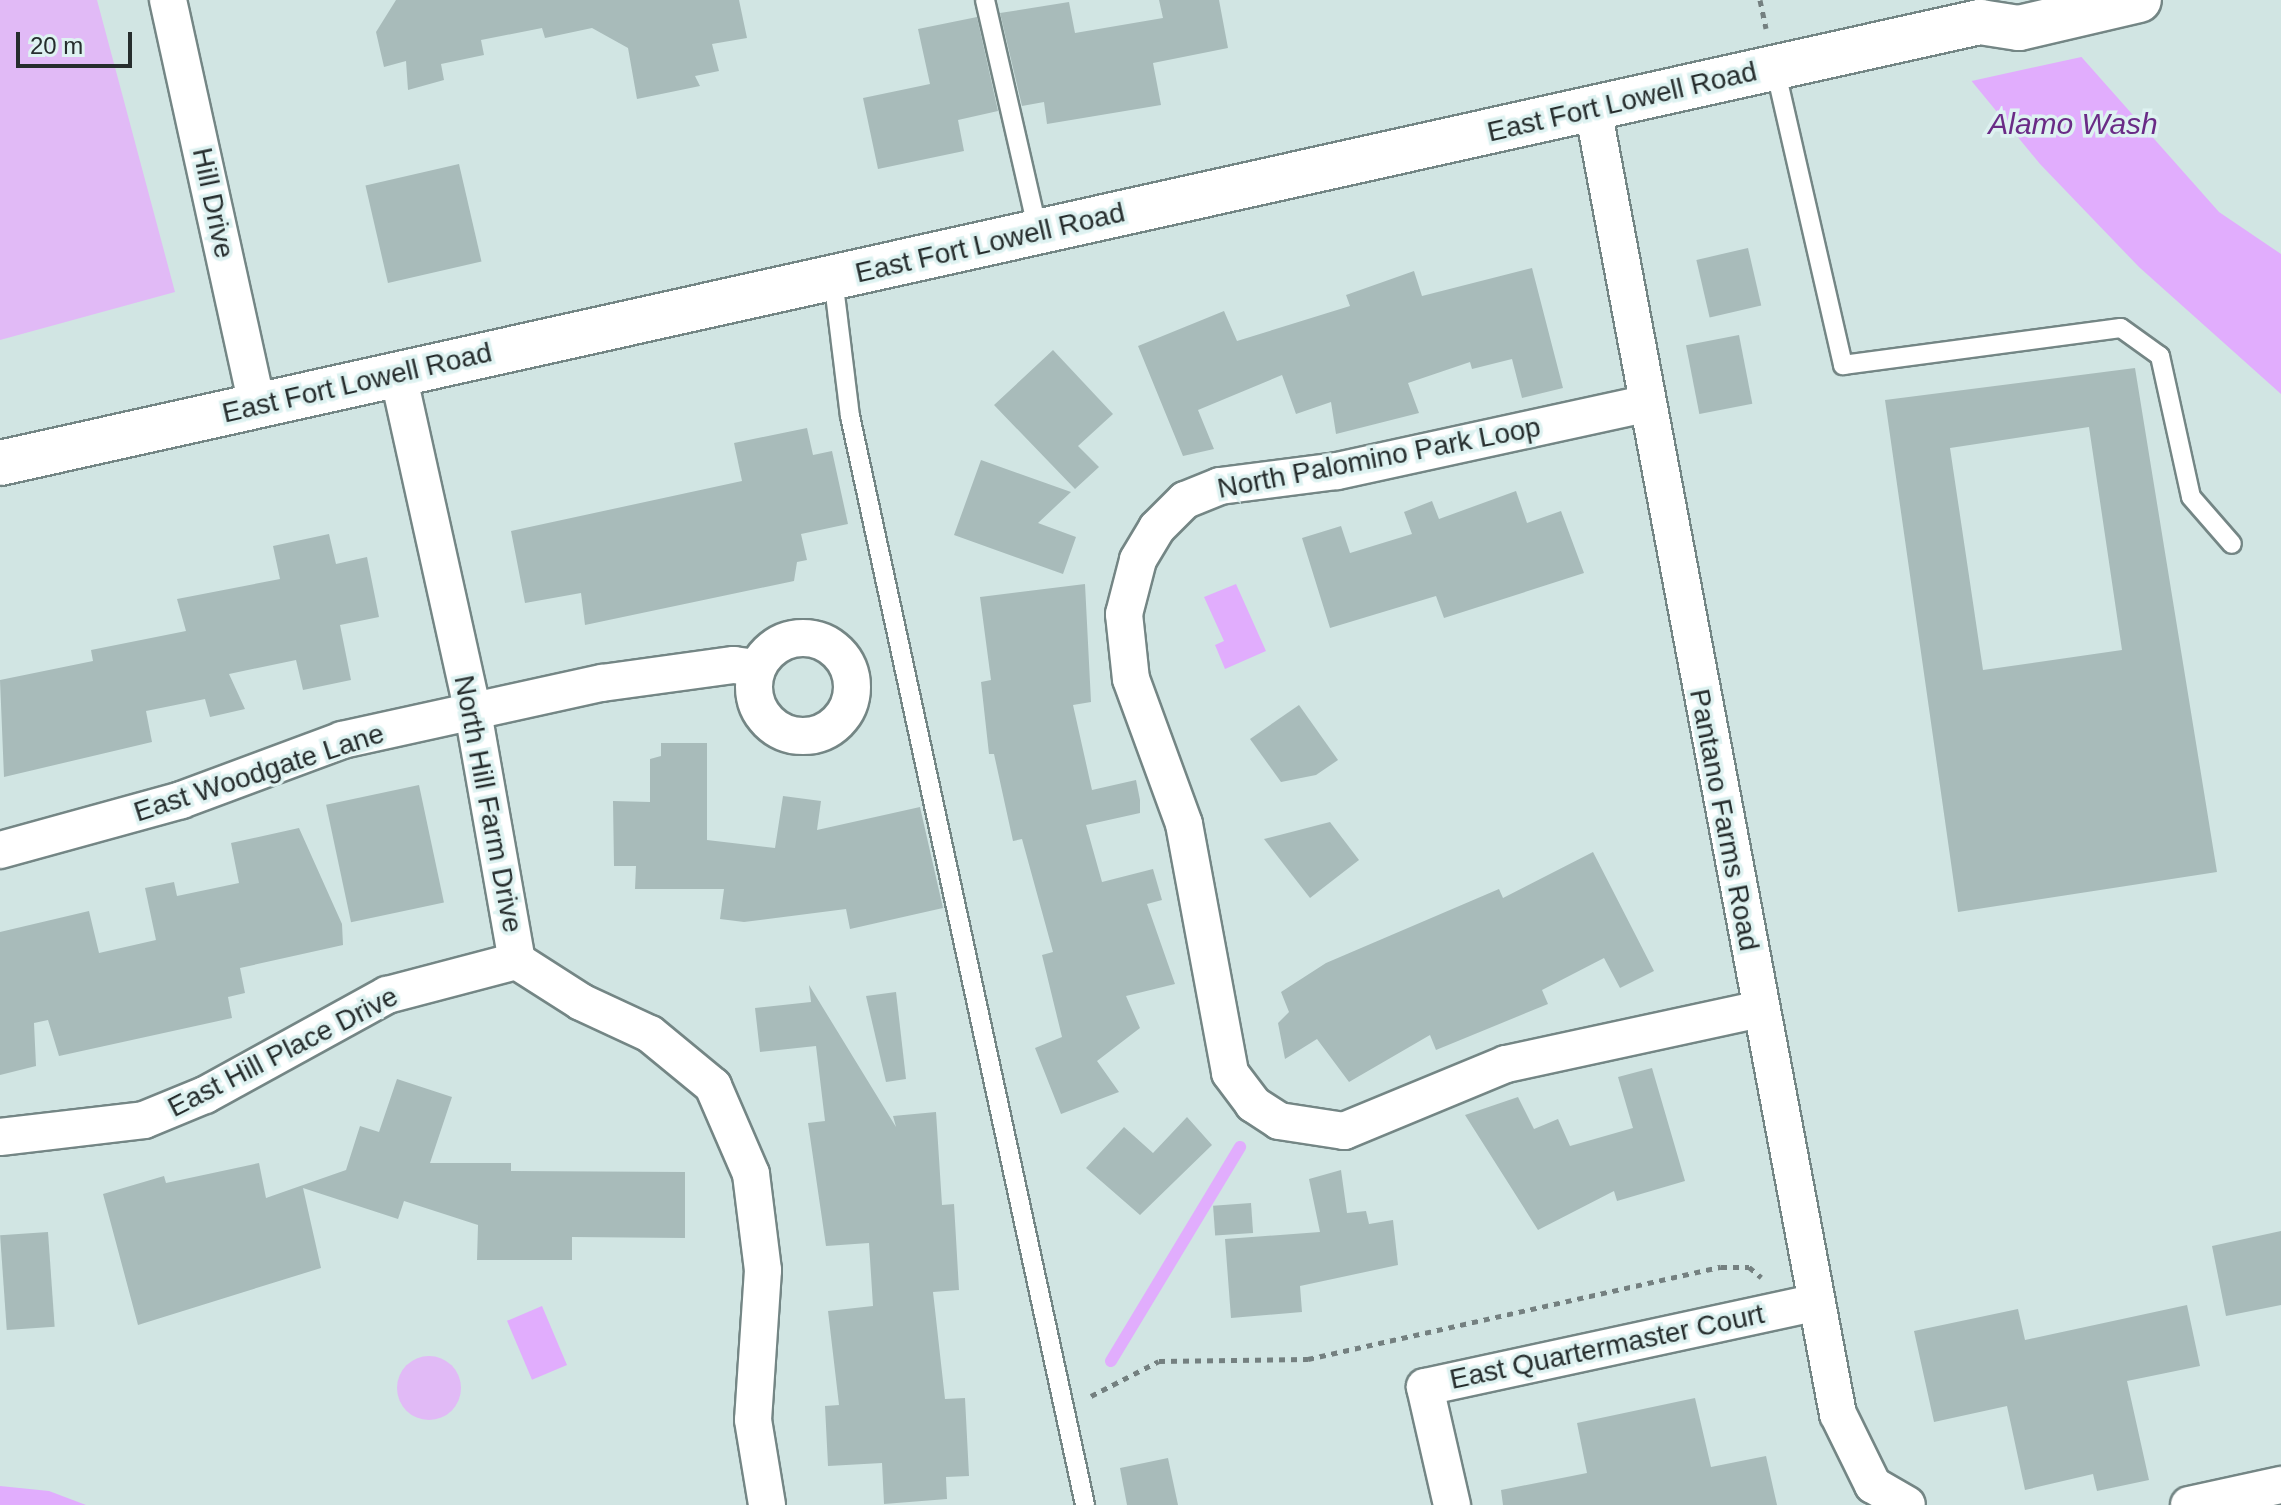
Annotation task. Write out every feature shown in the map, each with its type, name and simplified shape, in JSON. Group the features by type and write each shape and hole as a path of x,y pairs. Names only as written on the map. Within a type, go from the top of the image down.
{"street":[{"name":"Hill Drive","path":"168,0 257,406"},
{"name":"East Fort Lowell Road","path":"1980,22 1999,6 2023,0"},
{"name":"East Fort Lowell Road","path":"0,463 1980,22 2019,28 2139,0"},
{"name":"Pantano Farms Road","path":"1593,109 1645,404 1838,1414 1873,1485 1907,1505"},
{"name":"North Hill Farm Drive","path":"398,374 473,712 517,961 581,1002 650,1034 713,1086 751,1174 763,1270 753,1420 767,1505"},
{"name":"North Palomino Park Loop","path":"1645,404 1337,471 1220,486 1185,500 1157,528 1138,560 1124,614 1131,679 1184,824 1230,1073 1253,1104 1279,1121 1344,1131 1506,1064 1760,1009"},
{"name":"East Woodgate Lane","path":"0,850 181,800 342,740 602,683 734,665 756,668"},
{"name":"East Hill Place Drive","path":"0,1137 144,1120 205,1095 387,995 517,961"},
{"name":"East Quartermaster Court","path":"1452,1505 1425,1387 1815,1303"},
{"path":"2189,1505 2281,1485"}],"lane":[{"path":"985,0 1039,232"},
{"path":"1775,68 1843,365 2121,328 2160,356 2191,497 2232,544"},
{"path":"833,277 837,355 1085,1505"}],"path":[{"path":"1067,1419 1099,1388 1159,1361 1308,1359 1721,1267 1749,1267 1773,1288 1815,1303"}],"shaded area":[{"path":"0,0 97,0 175,292 0,340"},
{"path":"423,1356 435,1356 452,1365 459,1376 459,1400 452,1411 435,1420 423,1420 411,1415 402,1406 397,1394 397,1382 402,1370 411,1361"}],"water":[{"name":"Alamo Wash","path":"2031,0 2219,212 2281,254 2281,394 2139,267 2040,164 1960,67"},
{"path":"1236,584 1266,651 1225,669 1215,645 1224,641 1204,597"},
{"path":"542,1306 567,1365 532,1380 507,1321"},
{"path":"0,1486 49,1491 86,1505 0,1505"}],"pier":[{"path":"1902,0 2037,0 2086,56 1967,82"}],"building":[{"path":"396,0 739,0 747,38 712,44 719,71 695,76 700,86 637,99 628,48 592,28 545,38 542,28 481,40 484,55 441,64 444,80 408,90 406,61 384,67 376,32"},
{"path":"1159,0 1219,0 1228,48 1153,63 1161,105 1047,124 1044,102 1022,106 1000,13 1069,2 1075,33 1163,18"},
{"path":"977,17 998,111 958,120 964,151 878,169 863,98 930,84 918,29"},
{"path":"459,164 481,261 388,283 365,186"},
{"path":"1748,248 1761,305 1710,317 1696,260"},
{"path":"1532,268 1563,388 1522,398 1512,359 1472,369 1470,362 1408,383 1419,413 1336,434 1331,402 1296,414 1282,375 1198,410 1214,449 1183,456 1138,346 1224,311 1237,341 1350,306 1346,295 1414,271 1422,296"},
{"path":"1739,335 1752,404 1699,414 1686,345"},
{"path":"1053,350 1113,414 1078,446 1099,467 1075,489 994,405"},
{"path":"2135,368 2217,872 1958,912 1885,400","holes":["2089,427 2122,650 1983,670 1950,448"]},
{"path":"807,428 813,455 832,451 848,524 801,534 807,560 797,562 794,581 585,625 581,593 525,603 511,531 742,481 734,443"},
{"path":"981,460 1071,492 1038,523 1076,537 1063,574 954,535"},
{"path":"1516,491 1527,523 1561,511 1584,573 1444,618 1436,596 1330,628 1302,538 1341,526 1350,553 1412,534 1404,512 1432,501 1439,519"},
{"path":"329,534 336,564 367,557 379,617 340,625 351,680 303,690 296,660 229,674 245,709 210,717 205,699 146,711 152,742 4,777 0,680 93,661 91,650 186,631 177,599 280,579 273,546"},
{"path":"1085,584 1091,702 1073,705 1092,790 1136,780 1140,800 1140,813 1086,825 1102,882 1153,869 1162,900 1147,904 1175,984 1126,996 1140,1028 1097,1061 1119,1092 1061,1114 1035,1048 1062,1037 1042,955 1053,952 1022,839 1013,841 994,754 989,754 981,682 991,680 980,597"},
{"path":"1299,705 1338,760 1316,775 1281,782 1250,739"},
{"path":"661,743 707,743 707,840 775,848 783,796 821,801 817,830 920,807 943,908 850,929 846,909 744,922 720,919 724,889 635,889 636,866 614,866 613,801 650,802 650,759 661,756"},
{"path":"419,785 444,902 351,922 326,805"},
{"path":"1330,822 1359,860 1310,898 1264,839"},
{"path":"299,828 342,924 343,945 240,968 245,993 228,997 232,1018 59,1056 48,1020 34,1023 36,1066 0,1075 0,932 89,911 99,953 156,940 145,888 174,882 177,896 239,883 231,843"},
{"path":"1593,852 1654,971 1620,988 1604,958 1542,990 1548,1004 1436,1050 1430,1035 1349,1082 1317,1039 1285,1059 1278,1023 1289,1012 1281,992 1326,963 1499,889 1503,898"},
{"path":"809,985 896,1127 893,1116 936,1112 942,1205 954,1204 959,1290 933,1292 945,1399 965,1398 969,1476 946,1477 947,1499 884,1504 882,1463 828,1466 825,1406 839,1405 828,1311 873,1306 869,1243 826,1246 808,1123 825,1121 816,1046 760,1052 755,1008 811,1002"},
{"path":"896,992 906,1079 886,1082 866,996"},
{"path":"1652,1068 1685,1181 1617,1201 1614,1191 1538,1230 1465,1115 1518,1097 1534,1129 1558,1119 1570,1146 1633,1128 1618,1077"},
{"path":"397,1079 452,1097 430,1163 511,1163 511,1171 685,1172 685,1238 572,1237 572,1260 477,1260 478,1225 404,1201 398,1219 303,1188 321,1268 138,1325 103,1194 164,1176 166,1183 259,1163 266,1198 346,1170 360,1126 379,1132"},
{"path":"1187,1117 1212,1145 1140,1215 1086,1168 1124,1127 1153,1153"},
{"path":"1341,1170 1347,1213 1366,1211 1369,1224 1393,1220 1398,1265 1300,1286 1302,1312 1231,1318 1225,1239 1320,1232 1309,1179"},
{"path":"1251,1203 1253,1233 1215,1236 1213,1206"},
{"path":"2281,1231 2281,1305 2226,1316 2212,1246"},
{"path":"48,1232 55,1327 7,1330 0,1235"},
{"path":"2187,1305 2200,1366 2127,1381 2149,1480 2097,1491 2093,1474 2025,1490 2007,1406 1934,1422 1914,1331 2018,1309 2025,1340"},
{"path":"1695,1398 1711,1467 1766,1456 1777,1505 1503,1505 1501,1490 1587,1473 1577,1423"},
{"path":"1168,1458 1178,1505 1127,1505 1120,1468"}],"waterway":[{"path":"1111,1361 1240,1147"}]}
